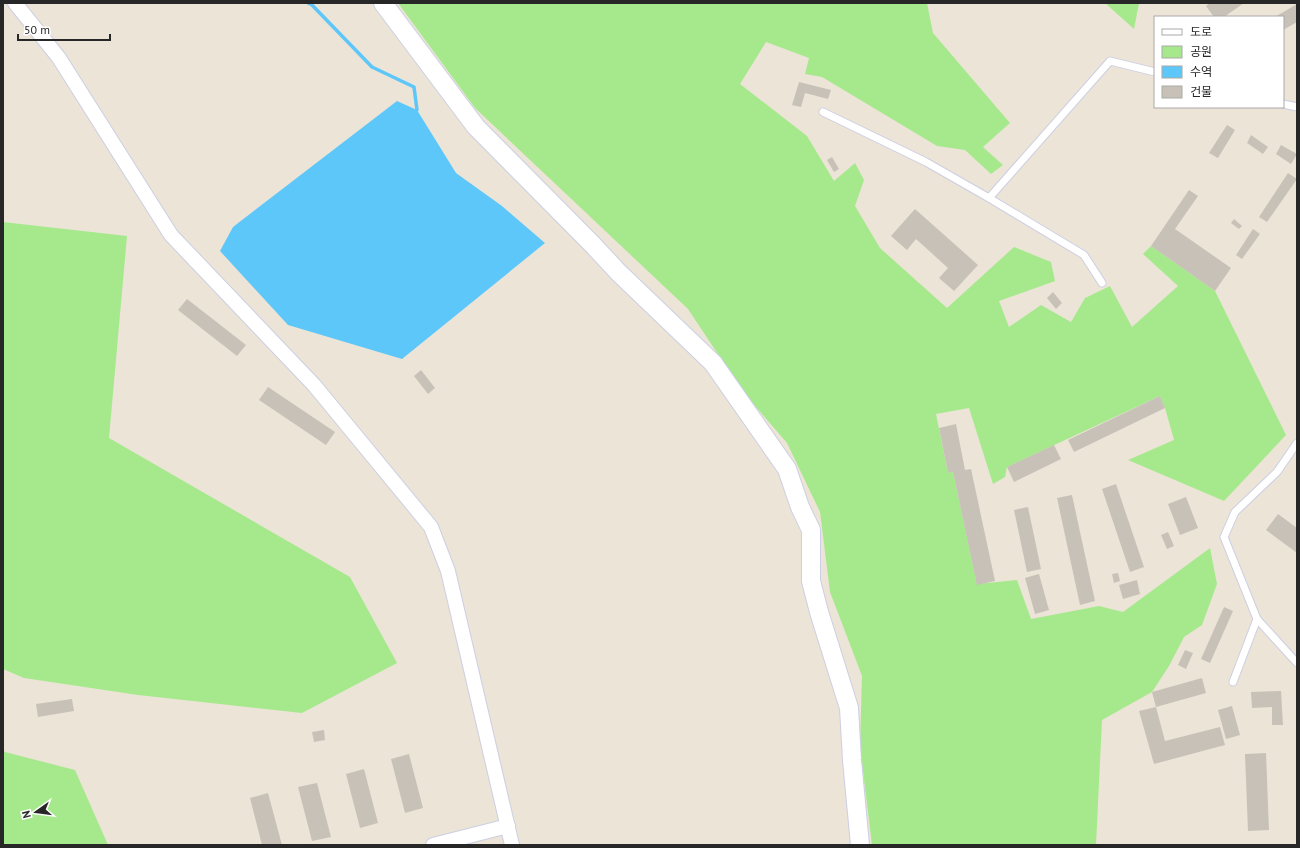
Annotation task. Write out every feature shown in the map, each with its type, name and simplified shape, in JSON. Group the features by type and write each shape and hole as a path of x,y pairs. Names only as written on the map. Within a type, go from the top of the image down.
{"street":[{"path":"14,3 59,58 171,235 314,385 431,527 448,571 512,845"},
{"path":"383,3 476,126 618,272 713,363 787,469 800,507 811,530 811,581 819,612 849,708 860,845"},
{"path":"433,845 508,826"}],"lane":[{"path":"989,198 1110,61 1154,72"},
{"path":"1284,104 1297,107"},
{"path":"823,112 926,162 989,198 1084,256 1102,283"},
{"path":"1297,442 1277,472 1235,512 1224,537 1257,619 1297,663"},
{"path":"1232,682 1257,619"}],"green space":[{"path":"398,3 927,3 933,33 1010,123 983,147 1003,165 991,174 965,150 937,146 822,77 805,74 809,58 766,42 740,84 807,136 834,181 855,163 864,180 855,206 880,248 947,308 1014,247 1051,262 1055,281 999,301 1009,327 1041,305 1071,322 1085,298 1110,286 1132,327 1178,286 1143,254 1151,246 1215,291 1286,435 1224,501 1128,460 1174,440 1160,396 1007,467 1005,477 993,484 969,408 936,414 948,473 953,472 977,584 1017,580 1031,619 1099,606 1123,612 1210,548 1217,584 1202,625 1184,637 1169,666 1152,692 1102,720 1096,845 872,845 860,747 862,676 830,592 820,512 787,443 743,392 688,309 475,108"},
{"path":"1105,3 1139,3 1134,29"},
{"path":"3,222 127,236 109,438 350,577 397,663 302,713 138,695 24,678 3,669"},
{"path":"3,750 5,752 75,770 108,845 3,845"}],"water":[{"path":"397,101 417,110 456,173 502,206 545,243 402,359 288,325 220,251 233,227"}],"building":[{"path":"1210,3 1244,3 1225,16 1213,16 1206,6"},
{"path":"1297,4 1297,22 1284,29 1284,16 1277,16"},
{"path":"799,82 831,90 828,99 805,93 801,107 792,105"},
{"path":"1227,125 1235,130 1218,158 1209,153"},
{"path":"1251,135 1268,147 1263,154 1247,143"},
{"path":"1281,145 1297,154 1291,164 1276,154"},
{"path":"832,157 839,169 834,172 827,160"},
{"path":"1288,173 1297,179 1267,222 1259,217"},
{"path":"1189,190 1198,196 1175,229 1231,268 1215,291 1151,246"},
{"path":"915,209 978,265 954,291 939,278 948,268 916,239 907,250 891,236"},
{"path":"1234,219 1242,226 1239,229 1231,223"},
{"path":"1253,229 1260,234 1242,259 1236,255"},
{"path":"1053,292 1062,303 1056,309 1047,298"},
{"path":"187,299 246,345 237,356 178,310"},
{"path":"421,370 435,388 428,394 414,376"},
{"path":"268,387 335,432 326,445 259,400"},
{"path":"1160,396 1165,408 1074,452 1068,440"},
{"path":"956,424 965,470 971,469 995,581 977,585 953,472 948,473 939,428"},
{"path":"1054,445 1061,459 1014,482 1007,467"},
{"path":"1116,484 1144,567 1130,572 1102,489"},
{"path":"1072,495 1095,601 1080,605 1057,498"},
{"path":"1186,497 1198,528 1180,535 1168,504"},
{"path":"1028,507 1041,569 1027,572 1014,510"},
{"path":"1278,514 1297,528 1297,553 1266,530"},
{"path":"1168,532 1174,546 1167,549 1161,535"},
{"path":"1118,573 1120,581 1114,583 1112,574"},
{"path":"1039,574 1049,610 1035,614 1025,578"},
{"path":"1137,580 1140,594 1123,599 1119,585"},
{"path":"1224,607 1233,611 1210,663 1201,659"},
{"path":"1185,650 1193,653 1186,669 1178,665"},
{"path":"1202,678 1206,693 1156,707 1152,692"},
{"path":"1281,691 1283,725 1272,725 1272,707 1252,708 1251,692"},
{"path":"72,699 74,711 38,717 36,704"},
{"path":"1232,706 1240,735 1226,739 1218,710"},
{"path":"1156,707 1165,741 1220,727 1225,745 1154,764 1139,711"},
{"path":"324,730 325,740 314,742 312,732"},
{"path":"1266,753 1269,830 1248,831 1245,754"},
{"path":"409,754 423,808 405,813 391,759"},
{"path":"364,769 378,823 360,828 346,774"},
{"path":"317,783 331,837 312,841 298,787"},
{"path":"268,793 282,845 262,845 250,798"}],"waterway":[{"path":"308,3 312,5 372,67 414,87 417,110"}]}
